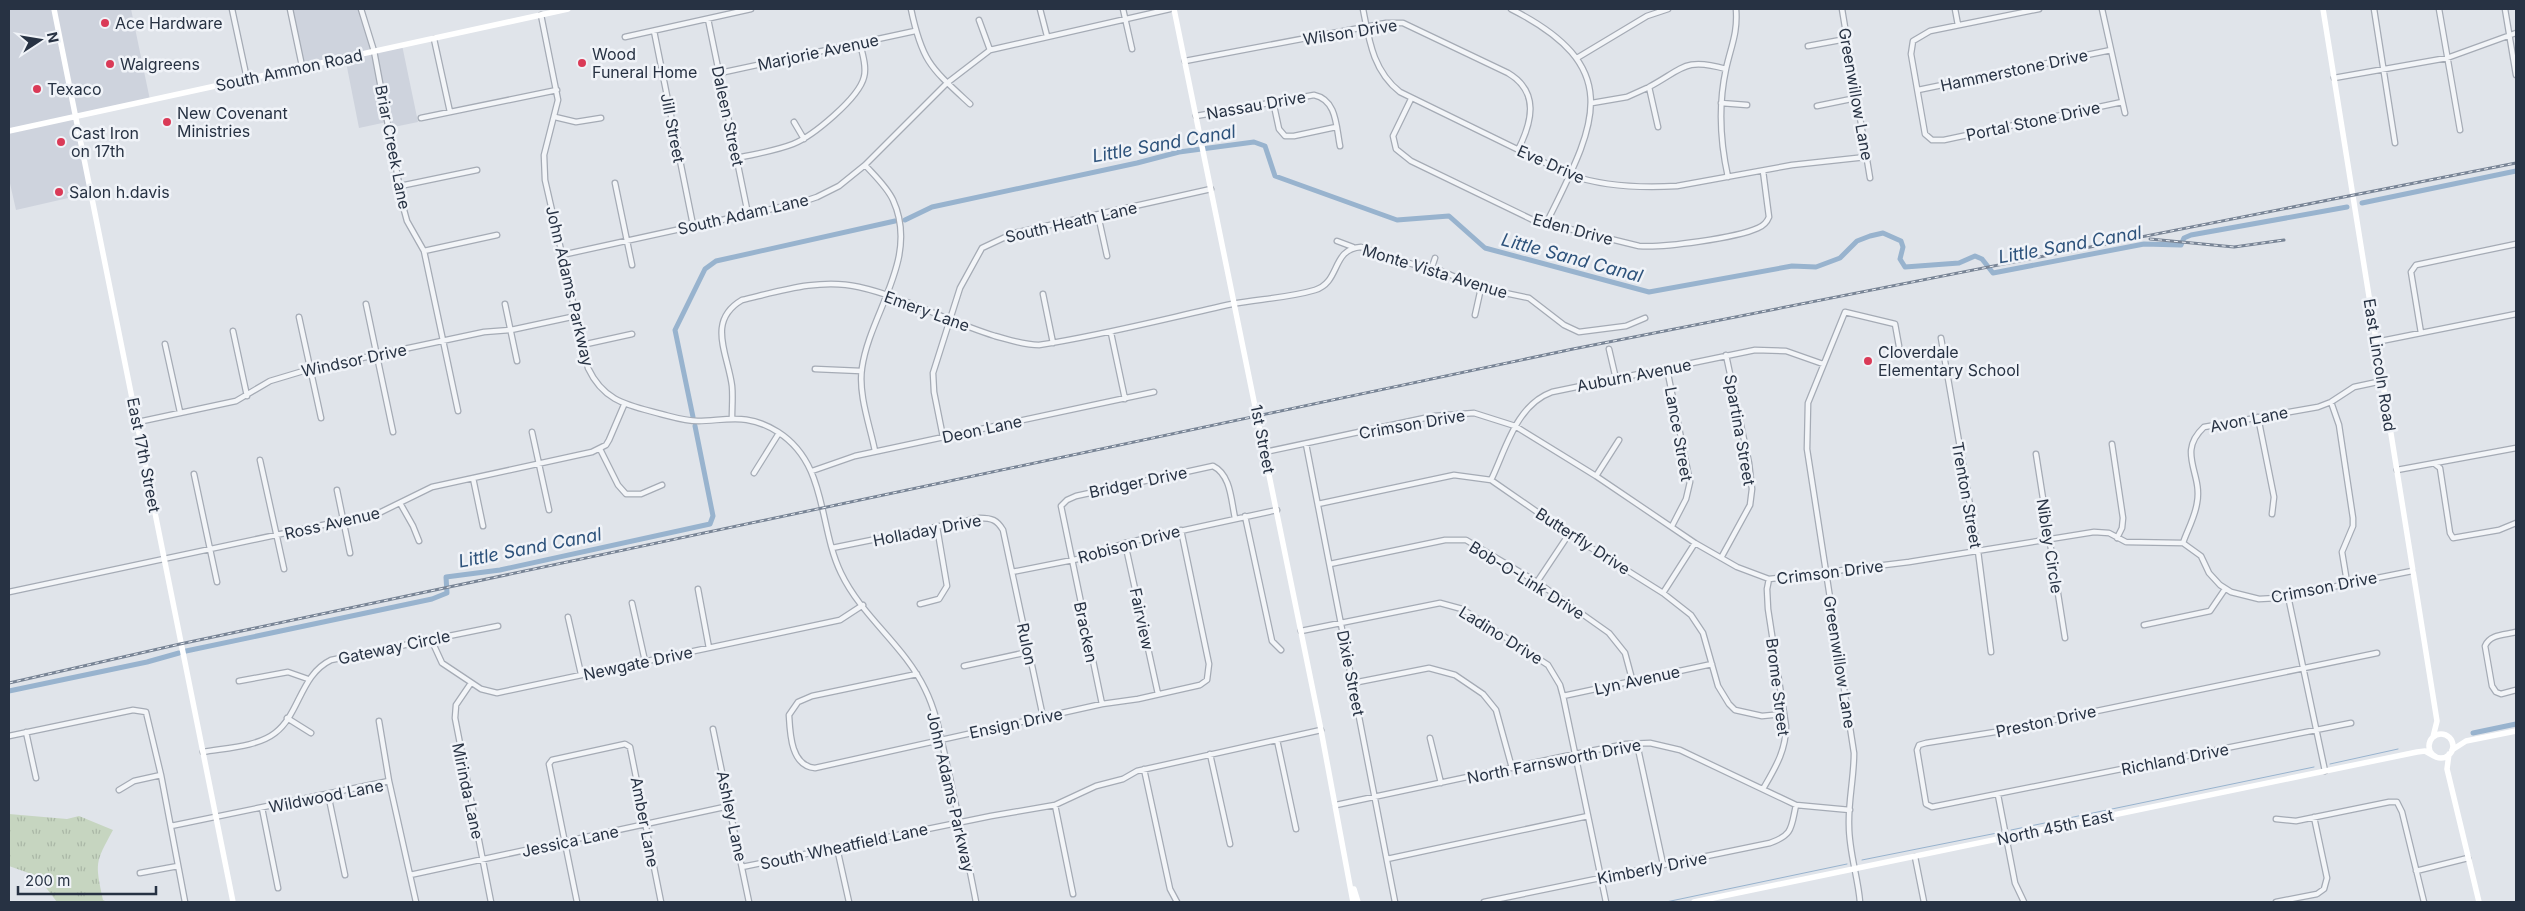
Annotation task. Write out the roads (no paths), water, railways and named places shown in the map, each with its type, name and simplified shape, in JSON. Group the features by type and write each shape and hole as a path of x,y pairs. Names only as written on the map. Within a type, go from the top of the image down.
{"main road":[{"name":"East 17th Street","path":"54,9 233,902"},
{"name":"South Ammon Road","path":"9,131 568,9"},
{"name":"1st Street","path":"1174,9 1277,510 1348,870"},
{"name":"East Lincoln Road","path":"2323,9 2437,721 2447,736"},
{"name":"East Lincoln Road","path":"2431,740 2437,721"},
{"path":"2436,757 2450,753 2466,740 2516,731"},
{"path":"2447,736 2452,743 2447,769 2479,902"},
{"path":"2447,769 2430,750 2431,740 2447,736 2466,740"},
{"name":"North 45th East","path":"2417,752 2431,740"},
{"name":"North 45th East","path":"1694,902 2417,752 2425,751 2436,757"},
{"path":"1348,870 1353,902"},
{"path":"1348,870 1358,902"}],"street":[{"path":"232,9 246,79"},
{"path":"290,9 302,66"},
{"name":"Briar Creek Lane","path":"361,9 374,51 408,221 424,251 458,411"},
{"path":"625,36 752,9"},
{"path":"911,9 920,47 930,66 970,104"},
{"path":"1040,9 1047,36"},
{"path":"1123,9 1132,49"},
{"name":"South Adam Lane","path":"562,255 817,197 839,186 865,165 947,84 990,50 1170,9"},
{"name":"Eve Drive","path":"1363,9 1382,74 1390,84 1411,99 1570,175 1593,182 1661,188 1812,162 1866,157"},
{"path":"1511,9 1559,38 1577,58 1587,80 1592,103 1588,130 1570,175 1546,224"},
{"path":"1577,58 1660,10 1668,9"},
{"path":"1728,177 1720,138 1721,102 1726,69 1737,28 1736,9"},
{"name":"Greenwillow Lane","path":"1842,9 1870,178"},
{"path":"1955,9 1958,25"},
{"path":"1918,90 1910,54 1913,41 1919,36 1958,25 2038,9"},
{"path":"2102,9 2125,113"},
{"path":"2374,9 2395,143"},
{"path":"2439,9 2460,130"},
{"path":"2505,9 2516,75"},
{"path":"1523,15 1526,10"},
{"name":"John Adams Parkway","path":"541,14 557,90 555,117 544,155 545,180 588,368 602,390 624,404 686,420 732,417 757,421 780,433 798,450 812,472 819,488 832,548 840,572 850,590 900,649 917,674 931,704 942,739 976,902"},
{"name":"Daleen Street","path":"708,19 748,214"},
{"path":"979,20 990,50"},
{"name":"Wilson Drive","path":"1185,61 1367,26 1402,23 1514,77 1525,89 1531,106 1528,128 1518,150"},
{"name":"Jill Street","path":"654,31 693,226"},
{"name":"Marjorie Avenue","path":"720,73 915,31"},
{"path":"2334,78 2447,58 2516,33"},
{"path":"434,39 450,112"},
{"path":"1808,46 1846,39"},
{"path":"737,158 776,149 804,139 840,109 861,85 865,71 860,43"},
{"name":"Hammerstone Drive","path":"1918,90 2111,50"},
{"path":"1592,103 1628,97 1690,64 1708,64 1726,69"},
{"path":"1648,88 1658,127"},
{"path":"421,118 557,90"},
{"name":"Portal Stone Drive","path":"1918,90 1925,134 1932,140 1944,140 2122,102"},
{"name":"Nassau Drive","path":"1196,116 1307,95 1324,98 1330,104 1340,146"},
{"path":"1817,106 1856,98"},
{"name":"Eden Drive","path":"1411,99 1393,136 1396,149 1402,155 1443,178 1546,224 1600,238 1652,247 1759,228 1769,217 1763,171"},
{"path":"1273,101 1279,129 1285,136 1336,127"},
{"path":"1721,102 1747,105"},
{"path":"555,117 576,122 601,118"},
{"path":"794,122 804,139"},
{"path":"865,165 893,199 901,227 901,245 894,276 861,371 875,451"},
{"path":"400,186 477,170"},
{"path":"615,183 632,265"},
{"name":"South Heath Lane","path":"943,437 934,392 933,373 960,288 982,248 1014,233 1211,189"},
{"path":"1098,215 1107,256"},
{"path":"424,251 497,235"},
{"path":"1337,241 1353,247"},
{"path":"2421,333 2411,272 2416,265 2516,244"},
{"name":"Monte Vista Avenue","path":"1234,304 1316,290 1330,280 1344,252 1353,247 1361,247 1412,264 1432,268 1481,288 1529,298 1564,325 1579,332 1626,326 1645,318"},
{"path":"1432,268 1435,258"},
{"name":"Emery Lane","path":"732,417 732,387 721,337 721,327 724,318 735,304 756,297 824,284 859,287 950,320 1028,345 1053,343 1111,332 1234,304"},
{"path":"1475,315 1481,288"},
{"path":"1043,294 1053,343"},
{"path":"366,304 393,432"},
{"path":"505,304 518,361"},
{"name":"Greenwillow Lane","path":"1860,902 1849,844 1854,753 1806,429 1808,403 1845,312 1895,324 1899,346"},
{"path":"2376,342 2516,314"},
{"name":"Windsor Drive","path":"138,422 236,401 270,381 310,369 484,332 511,330 576,316"},
{"path":"299,317 321,418"},
{"path":"233,331 247,396"},
{"path":"1111,332 1125,398"},
{"path":"582,345 632,334"},
{"name":"Trenton Street","path":"1941,338 1978,551 1992,652"},
{"path":"166,344 180,412"},
{"path":"1609,349 1616,379"},
{"name":"Auburn Avenue","path":"1491,480 1516,426 1532,403 1541,396 1569,388 1755,350 1775,349 1801,354 1823,364"},
{"name":"Spartina Street","path":"1721,558 1750,504 1752,489 1749,463 1726,356"},
{"path":"815,369 861,371"},
{"name":"Lance Street","path":"1667,369 1690,482 1686,499 1672,526"},
{"name":"Avon Lane","path":"2182,543 2198,503 2190,446 2196,435 2204,427 2318,407 2331,402 2354,387 2382,380"},
{"name":"Deon Lane","path":"812,472 843,459 875,451 1154,392"},
{"path":"2331,402 2338,425 2353,518 2353,526 2342,552 2347,582"},
{"path":"624,404 609,440 600,449 618,485 626,494 641,494 662,486"},
{"name":"Crimson Drive","path":"1265,452 1451,414 1474,413 1516,426 1596,476 1695,543 1744,570 1769,579 1978,551 2094,532 2109,533 2126,542 2182,543 2201,556 2209,573 2226,589 2244,597 2259,599 2288,596 2347,582 2412,571"},
{"path":"2258,417 2274,497 2272,514"},
{"path":"532,432 550,510"},
{"path":"754,473 780,433"},
{"path":"1596,476 1619,440"},
{"name":"Dixie Street","path":"1306,444 1396,902"},
{"path":"2112,444 2123,518 2122,528 2117,538"},
{"path":"2397,470 2516,448"},
{"name":"Ross Avenue","path":"9,592 379,513 423,490 600,449"},
{"name":"Nibley Circle","path":"2036,454 2065,638"},
{"path":"260,460 284,569"},
{"path":"2436,464 2440,468 2450,533 2453,538 2500,530 2516,523"},
{"name":"Bridger Drive","path":"1071,560 1061,506 1067,500 1076,496 1213,466 1221,470 1226,477 1235,518"},
{"path":"194,474 217,582"},
{"name":"Butterfly Drive","path":"1318,504 1454,475 1491,480 1569,534 1663,593 1696,621 1703,633 1718,686 1735,710 1762,716 1783,714"},
{"path":"473,478 483,526"},
{"path":"336,490 350,554"},
{"path":"400,503 418,541"},
{"name":"Robison Drive","path":"1012,572 1084,558 1125,543 1277,510"},
{"path":"1245,516 1272,641 1280,650"},
{"name":"Holladay Drive","path":"832,548 980,518 990,518 998,521 1003,530 1012,572"},
{"path":"920,604 939,599 947,586 937,528"},
{"name":"Ensign Drive","path":"917,674 812,696 798,702 789,715 799,761 806,767 815,768 888,750 1200,685 1207,680 1209,664 1181,530"},
{"path":"1537,582 1569,534"},
{"name":"Bob-O-Link Drive","path":"1330,564 1457,539 1466,540 1537,582 1610,633 1625,654 1632,679"},
{"name":"Fairview","path":"1125,543 1158,694"},
{"path":"1663,593 1695,543"},
{"name":"Bracken","path":"1071,560 1102,704"},
{"name":"Rulon","path":"1012,572 1043,717"},
{"name":"Brome Street","path":"1763,790 1784,748 1786,726 1768,609 1766,590 1769,579"},
{"path":"698,589 709,648"},
{"path":"2144,625 2210,611 2226,589"},
{"path":"2288,596 2325,771"},
{"path":"632,603 645,661"},
{"name":"Ladino Drive","path":"1301,631 1435,604 1451,605 1490,625 1548,665 1560,685 1563,696 1606,902"},
{"name":"Newgate Drive","path":"431,639 442,662 481,690 497,693 840,620 863,605"},
{"path":"568,617 581,674"},
{"name":"Gateway Circle","path":"203,752 262,739 274,734 287,718 308,679 320,666 331,660 498,626"},
{"path":"2516,632 2494,637 2488,640 2485,646 2492,686 2496,692 2501,694 2516,690"},
{"path":"964,666 1028,652"},
{"path":"2303,667 2377,653"},
{"name":"Lyn Avenue","path":"1563,696 1632,679 1712,664"},
{"name":"Preston Drive","path":"1998,795 1932,807 1926,804 1918,755 1919,745 1995,732 2303,667"},
{"path":"1353,683 1429,668 1455,675 1483,694 1496,710 1512,768"},
{"path":"239,680 288,672 308,679"},
{"name":"Mirinda Lane","path":"471,683 456,705 455,718 492,902"},
{"path":"9,736 133,710 142,710 147,716 161,774 186,902"},
{"path":"287,718 311,733"},
{"path":"379,721 389,781"},
{"name":"Richland Drive","path":"1998,795 2352,723"},
{"name":"Ashley Lane","path":"714,729 749,902"},
{"name":"South Wheatfield Lane","path":"742,867 960,822 1055,805 1096,786 1123,779 1144,769 1321,730"},
{"path":"26,732 36,778"},
{"path":"1430,738 1441,783"},
{"path":"1277,740 1296,829"},
{"name":"Amber Lane","path":"564,843 549,768 552,760 625,744 630,747 661,902"},
{"path":"1637,744 1663,864"},
{"name":"North Farnsworth Drive","path":"1336,805 1575,754 1637,744 1666,746 1680,750 1796,805 1850,810"},
{"path":"1210,754 1230,844"},
{"path":"1144,769 1170,889 1177,902"},
{"path":"120,790 134,781 161,774"},
{"name":"Wildwood Lane","path":"171,826 389,781 416,902"},
{"path":"328,794 345,875"},
{"path":"1998,795 2015,884 2024,902"},
{"path":"2276,819 2296,821 2397,802 2402,812 2424,902"},
{"path":"1055,805 1073,894"},
{"name":"Kimberly Drive","path":"1484,902 1782,839 1791,830 1796,805"},
{"name":"Jessica Lane","path":"410,875 646,826 729,806"},
{"path":"262,808 278,888"},
{"path":"1387,859 1588,816"},
{"path":"2276,902 2317,894 2324,889 2327,878 2314,817"},
{"path":"564,843 577,902"},
{"path":"837,848 849,902"},
{"path":"1915,856 1924,902"},
{"path":"2416,871 2468,858"},
{"path":"140,873 178,866"}],"waterway":[{"name":"Little Sand Canal","path":"905,220 932,207 1137,163 1179,152 1254,142 1265,146 1275,176 1397,220 1449,216 1485,248 1649,292 1792,266 1816,267 1840,258 1857,241 1883,233 1901,241 1903,247 1900,259 1905,267 1959,263 1975,256 1982,259 1993,273 2144,244 2181,245 2184,238 2191,235 2347,207"},
{"name":"Little Sand Canal","path":"2362,203 2516,171"},
{"name":"Little Sand Canal","path":"693,417 675,330 705,269 716,261 895,221"},
{"name":"Little Sand Canal","path":"186,651 432,599 447,593 446,577 500,570 710,524 713,516 695,426"},
{"name":"Little Sand Canal","path":"9,691 147,662 179,653"},
{"path":"2473,733 2516,724"},
{"path":"2330,764 2398,749"},
{"path":"2011,830 2314,767"},
{"path":"1862,860 1997,833"},
{"path":"1666,902 1847,864"}],"railway":[{"path":"9,683 180,644 1573,349 2516,163"},
{"path":"2150,239 2234,247 2284,240"}],"place":[{"name":"Ace Hardware","path":"105,23"},
{"name":"Wood Funeral Home","path":"582,63"},
{"name":"Walgreens","path":"110,64"},
{"name":"Texaco","path":"37,89"},
{"name":"New Covenant Ministries","path":"167,122"},
{"name":"Cast Iron on 17th","path":"61,142"},
{"name":"Salon h.davis","path":"59,192"},
{"name":"Cloverdale Elementary School","path":"1868,361"}]}
